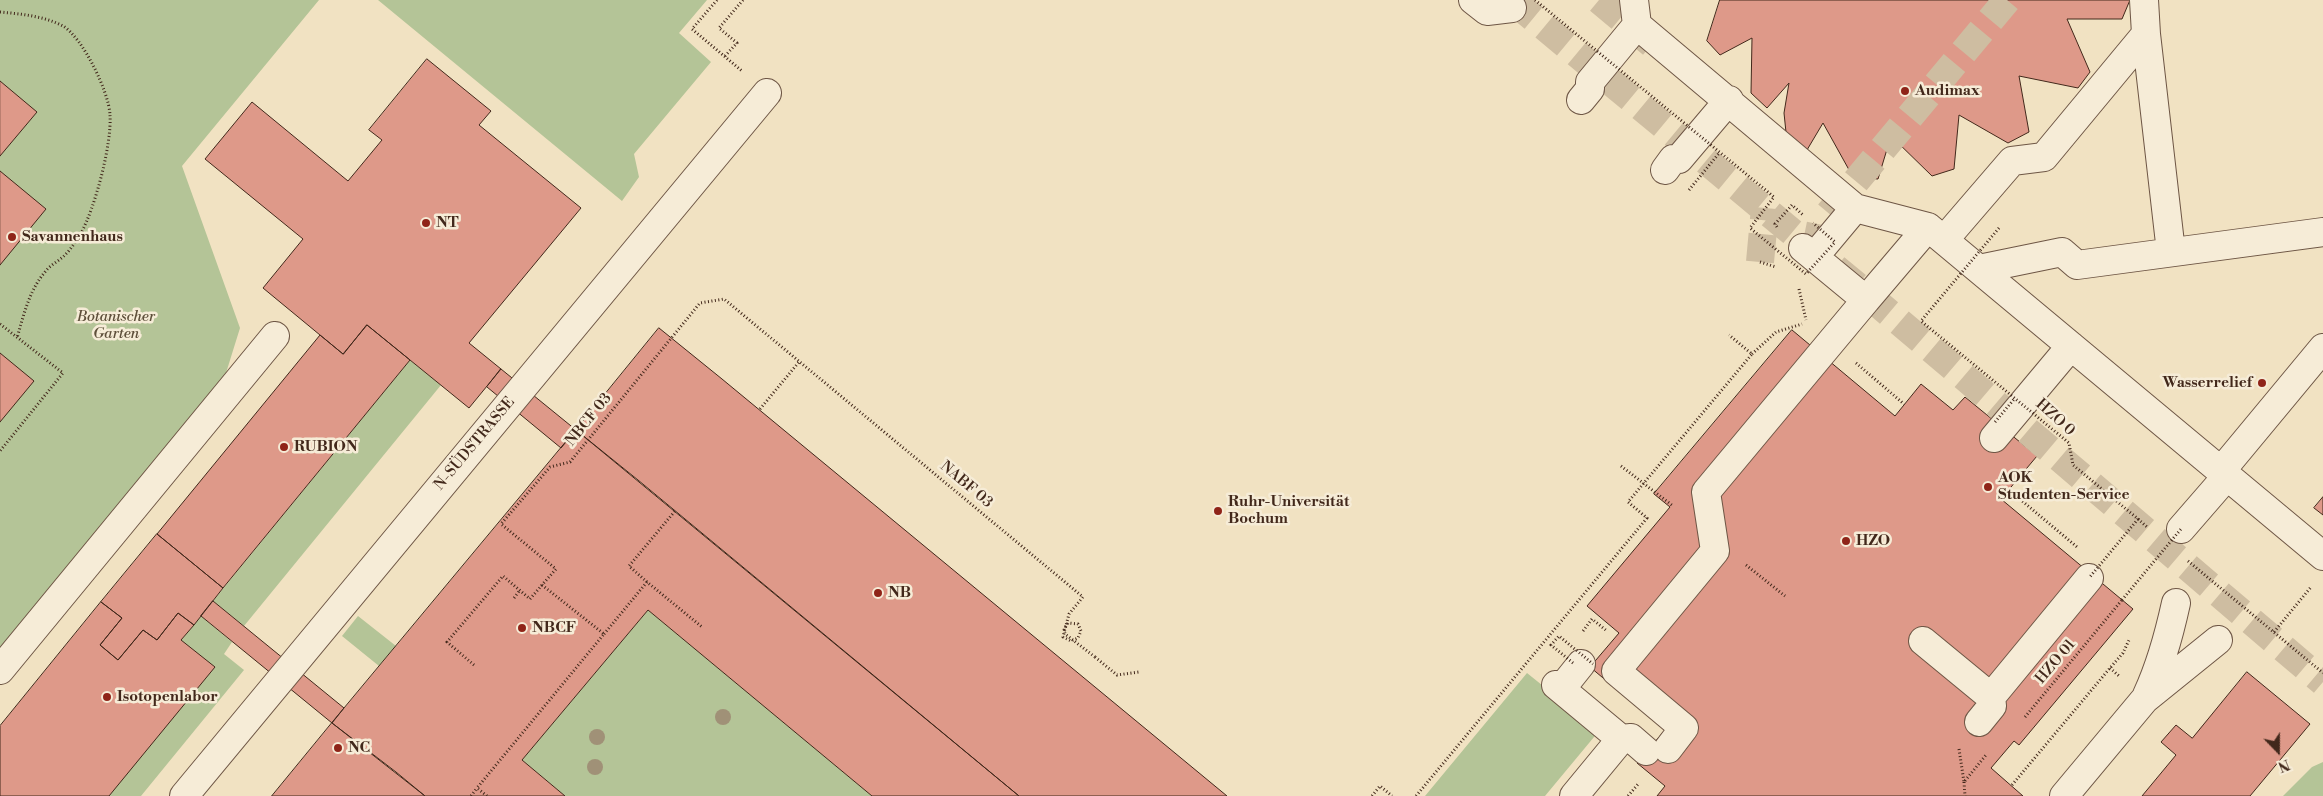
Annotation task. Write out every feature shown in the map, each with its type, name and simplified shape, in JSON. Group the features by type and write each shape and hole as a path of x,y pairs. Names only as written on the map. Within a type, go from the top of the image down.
{"street":[{"path":"1473,0 1487,11 1524,4"},
{"path":"2144,0 2146,34 2171,252"},
{"path":"1581,100 1590,89 1590,82 1636,12 1728,100 1855,208 1943,240 1979,269 2224,473 2320,568"},
{"path":"1621,739 1559,687 1588,666 1715,551 1706,492 1866,300 1943,240 2012,161 2044,157 2146,34"},
{"name":"N-SÜDSTRASSE","path":"184,796 767,93"},
{"path":"1665,170 1673,160 1680,159 1728,100"},
{"path":"1855,208 1808,253 1866,300"},
{"path":"1943,240 1993,223"},
{"path":"1979,269 2062,252 2077,265 2323,232"},
{"path":"0,670 275,336"},
{"path":"1995,430 2071,346"},
{"path":"2172,539 2323,348"},
{"path":"1991,697 2088,578"},
{"path":"2145,698 2158,671 2169,637 2176,603"},
{"path":"2064,796 2145,698 2218,640"},
{"path":"1923,641 1991,697 1992,706 1970,732"},
{"path":"1574,796 1621,739 1631,738 1657,750 1684,728 1588,666"}],"path":[{"path":"717,0 692,29 725,56 737,43 720,28 743,0"},
{"path":"1524,4 1720,152 1774,198 1750,228 1806,274 1835,242 1813,223"},
{"path":"0,12 32,15 64,27 85,51 100,79 110,115 108,146 100,181 82,232 67,253 45,271 30,294 17,338"},
{"path":"1689,190 1720,152"},
{"path":"1775,224 1792,205"},
{"name":"HZO 0","path":"1993,223 1921,321 2069,443 2073,465 2153,532"},
{"name":"NABF 03","path":"630,388 700,303 724,298 1083,597 1069,614 1063,637 1071,641 1078,638 1080,631 1078,624 1068,623 1064,629 1066,634 1095,657 1117,675 1139,672"},
{"path":"1416,796 1648,518 1628,502 1752,354 1776,332 1807,322 1811,325"},
{"path":"0,324 63,373 0,451"},
{"path":"1729,335 1752,354"},
{"path":"760,409 800,362"},
{"path":"1854,362 1904,404"},
{"name":"NBCF 03","path":"542,585 556,569 501,524 550,467 570,462 630,388"},
{"name":"HZO 0","path":"1995,430 2015,398"},
{"path":"2009,490 2083,552"},
{"path":"675,511 628,566 702,627"},
{"path":"2088,578 2138,519"},
{"name":"HZO 01","path":"2019,724 2172,539"},
{"path":"2183,557 2323,673"},
{"path":"2274,632 2320,568"},
{"path":"474,665 447,642 503,576 530,598 542,585 604,634"},
{"path":"471,796 647,582"},
{"path":"514,598 520,590"},
{"path":"1587,626 1592,619 1608,632 1605,636"},
{"path":"1559,636 1588,666 1551,645 1559,636"},
{"path":"2012,785 2123,653 2131,637"},
{"path":"1966,796 1958,746 1970,732"},
{"path":"1964,782 1982,760"},
{"path":"1372,796 1380,786 1392,796"},
{"path":"477,788 487,796"}],"green space":[{"name":"Botanischer Garten","path":"0,0 319,0 182,166 240,328 226,373 0,649"},
{"path":"378,0 707,0 679,33 711,62 634,154 639,177 622,201"},
{"path":"410,360 441,385 244,626 213,601"},
{"path":"648,610 872,796 565,796 522,760"},
{"path":"201,616 232,642 224,654 244,670 141,796 109,796 181,640"},
{"path":"358,616 396,646 379,666 342,636"},
{"path":"1527,673 1599,731 1545,796 1425,796"},
{"path":"2323,762 2323,796 2283,796 2312,767"}],"building":[{"name":"Audimax","path":"1720,0 2130,0 2122,19 2067,19 2090,72 2078,88 2019,76 2029,132 2008,143 1959,115 1954,169 1932,176 1891,136 1878,179 1853,177 1823,123 1804,155 1787,142 1784,113 1789,83 1767,108 1751,93 1752,38 1720,55 1707,41"},
{"name":"NT","path":"427,59 491,111 479,125 581,208 469,343 501,369 469,408 367,325 343,354 263,288 303,239 205,159 252,102 348,181 382,140 369,130"},
{"path":"0,81 37,112 0,156"},
{"name":"Savannenhaus","path":"0,171 46,209 0,265"},
{"name":"RUBION","path":"367,325 410,360 223,588 157,534 320,335 343,354"},
{"name":"NB","path":"659,328 1227,796 1019,796 576,430"},
{"name":"HZO","path":"1792,330 1895,416 1921,384 1953,410 1965,397 2037,456 2001,499 2133,609 2019,745 2014,741 1991,768 2023,796 1657,796 1665,786 1637,763 1665,730 1590,667 1619,633 1587,606 1670,507 1654,494"},
{"path":"0,353 34,381 0,422"},
{"path":"501,369 576,430 561,448 487,387"},
{"name":"NBCF","path":"576,430 1019,796 872,796 648,610 522,760 565,796 425,796 332,723"},
{"path":"2323,497 2323,515 2314,508"},
{"path":"157,534 223,588 194,625 178,613 157,640 143,630 118,660 100,645 122,618 101,602"},
{"path":"213,601 344,708 332,723 201,616"},
{"name":"Isotopenlabor","path":"101,602 122,618 100,645 118,660 143,630 157,640 178,613 194,625 181,640 215,667 109,796 0,796 0,726"},
{"path":"2247,672 2310,724 2250,796 2142,796 2176,755 2161,742 2176,725 2192,738"},
{"name":"NC","path":"332,723 396,772 425,796 272,796"}],"tunnel":[{"path":"1512,0 1862,290 2323,682"},
{"path":"1599,0 1652,44"},
{"path":"1815,252 1821,223 2007,0"},
{"path":"1760,262 1765,208"}],"place":[{"name":"Audimax","path":"1905,91"},
{"name":"NT","path":"426,223"},
{"name":"Savannenhaus","path":"12,237"},
{"name":"Wasserrelief","path":"2262,383"},
{"name":"RUBION","path":"284,447"},
{"name":"AOK Studenten-Service","path":"1988,487"},
{"name":"Ruhr-Universität Bochum","path":"1218,511"},
{"name":"HZO","path":"1846,541"},
{"name":"NB","path":"878,593"},
{"name":"NBCF","path":"522,628"},
{"name":"Isotopenlabor","path":"107,697"},
{"name":"NC","path":"338,748"}]}
